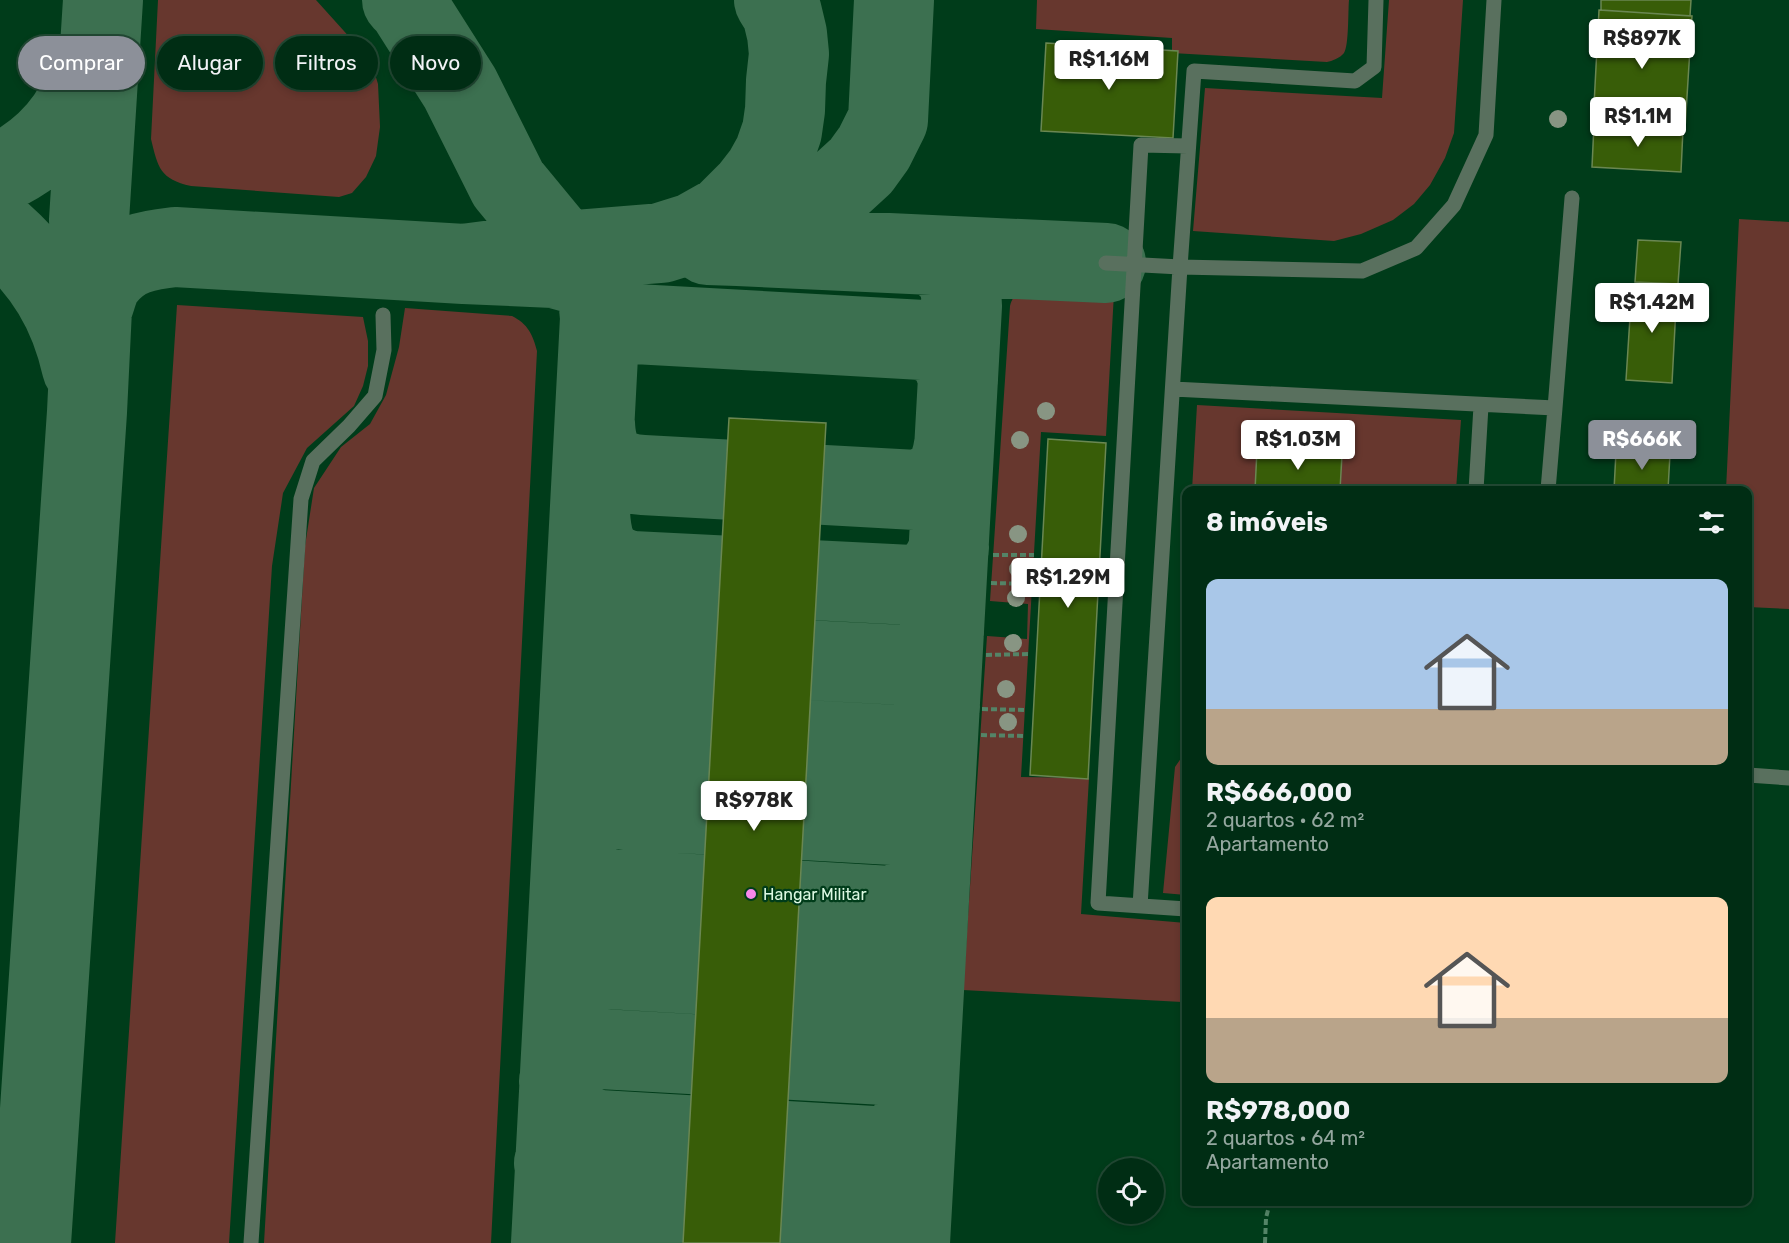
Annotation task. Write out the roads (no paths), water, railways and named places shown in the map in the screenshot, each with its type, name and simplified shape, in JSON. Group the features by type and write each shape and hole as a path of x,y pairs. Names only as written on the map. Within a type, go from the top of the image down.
{"lane":[{"path":"1140,906 1194,71 1355,81 1374,67 1376,0"},
{"path":"1106,263 1362,271 1416,248 1454,205 1486,135 1494,0"},
{"path":"1182,909 1098,903 1141,145 1188,146"},
{"path":"1548,486 1572,198"},
{"path":"250,1243 301,498 313,461 349,426 375,396 384,350 383,315"},
{"path":"1173,389 1555,408"},
{"path":"1476,486 1481,406"},
{"path":"1752,775 1789,778"}],"place":[{"name":"Hangar Militar","path":"751,894"}]}
